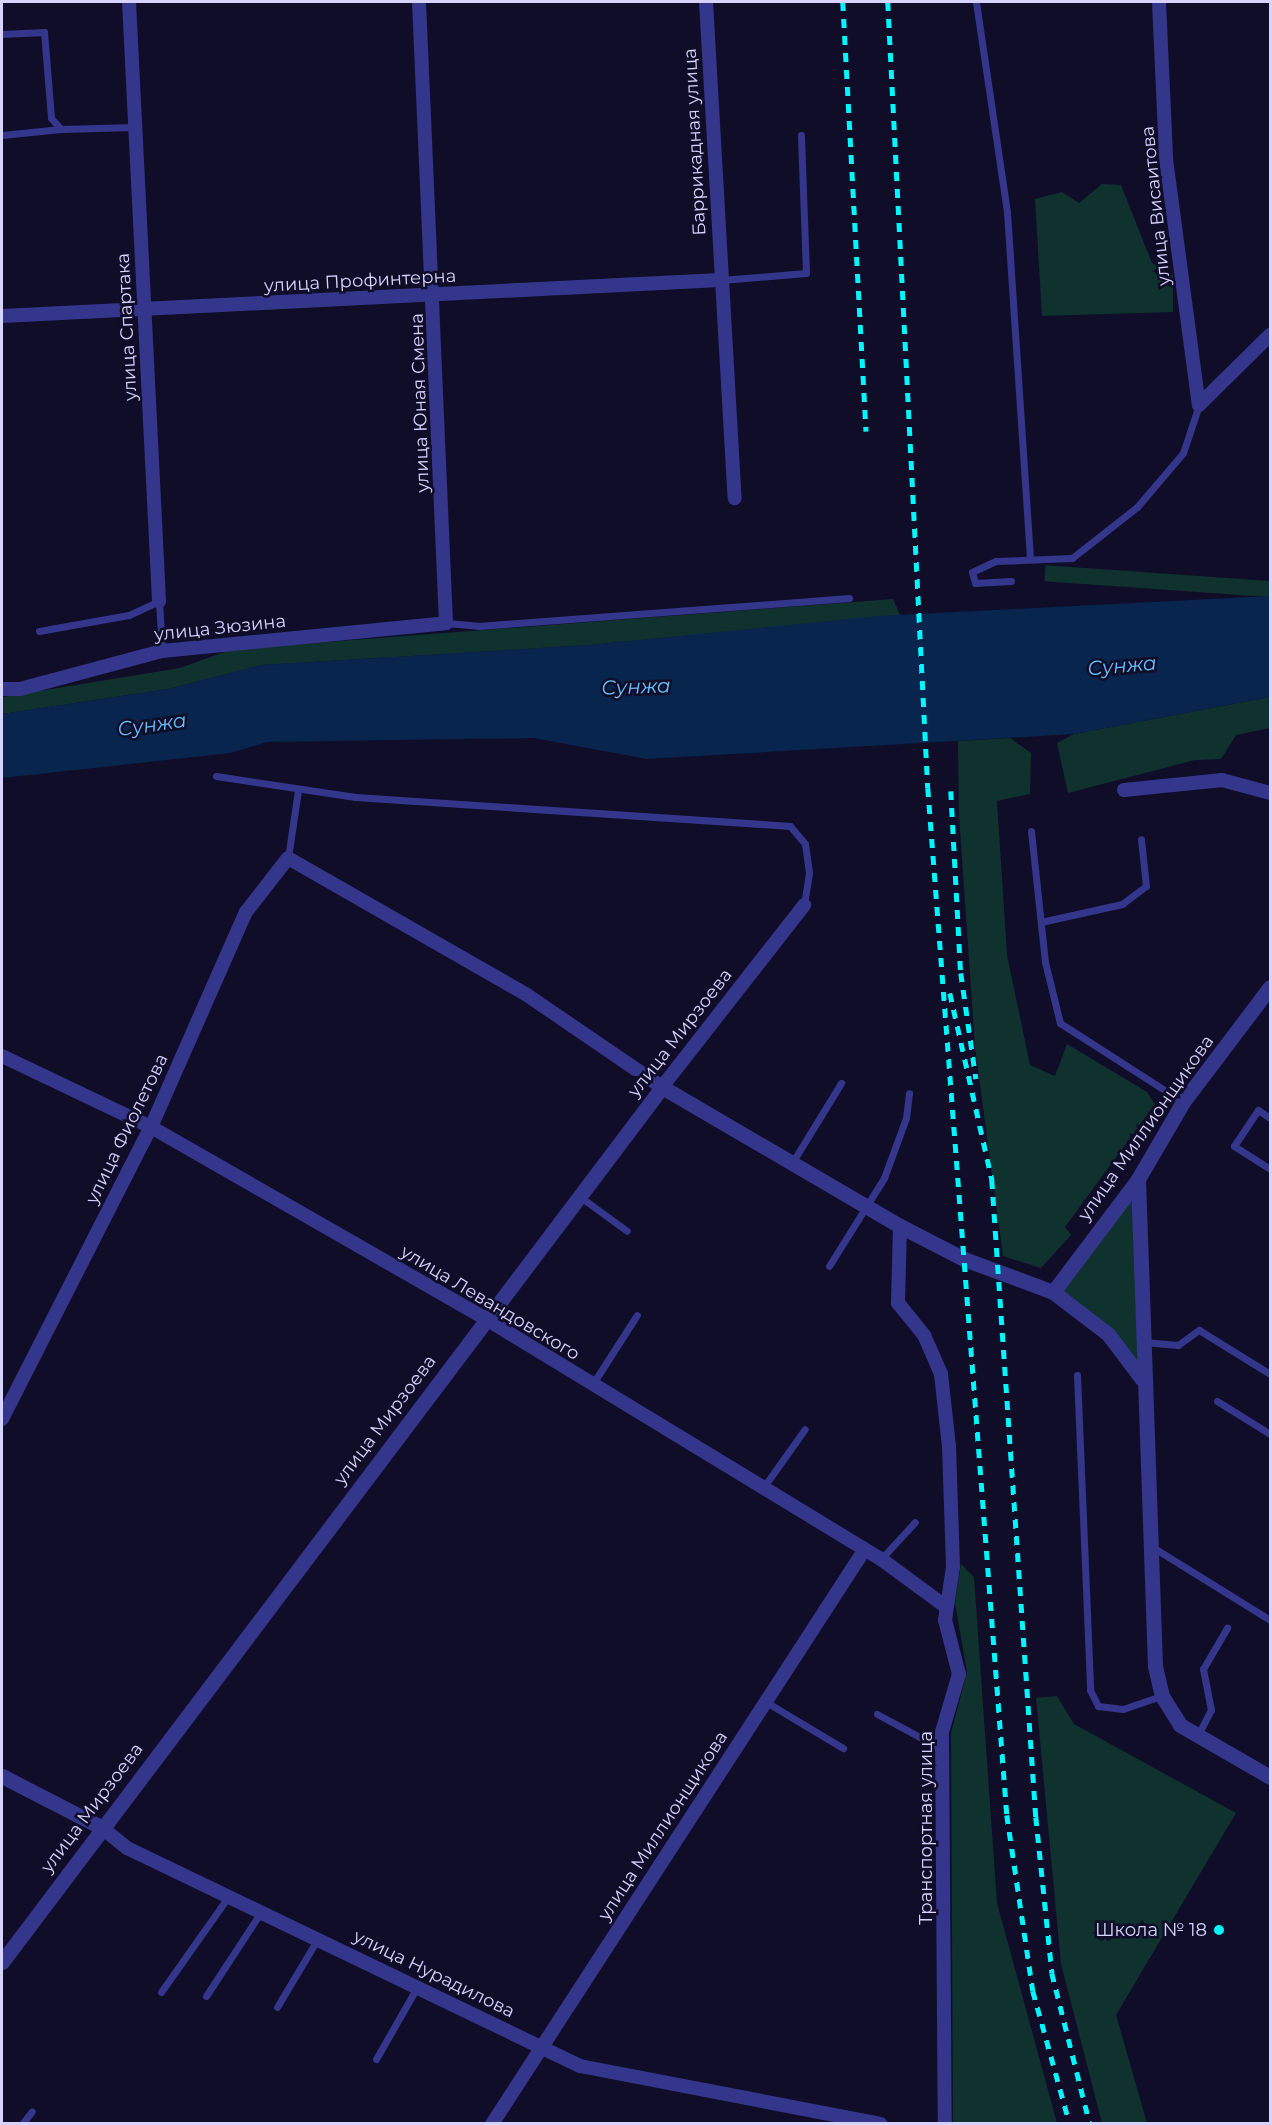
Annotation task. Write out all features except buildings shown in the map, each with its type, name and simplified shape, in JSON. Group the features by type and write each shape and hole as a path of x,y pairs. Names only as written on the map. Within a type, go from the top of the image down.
{"street":[{"name":"улица Спартака","path":"129,2 159,601"},
{"name":"улица Юная Смена","path":"419,2 446,623"},
{"name":"Баррикадная улица","path":"706,2 720,280 735,498"},
{"name":"улица Висаитова","path":"1159,2 1166,159 1199,405"},
{"name":"улица Профинтерна","path":"2,316 720,280"},
{"path":"1199,405 1270,335"},
{"name":"улица Зюзина","path":"2,689 20,689 162,651 446,623"},
{"path":"1124,790 1222,780 1270,793"},
{"path":"288,858 527,995 662,1087 900,1226 970,1262 1053,1292 1108,1334 1142,1379"},
{"name":"улица Фиолетова","path":"2,1419 151,1127 246,912 288,858"},
{"name":"улица Мирзоева","path":"2,1962 101,1827 579,1196 804,905"},
{"name":"улица Миллионщикова","path":"1053,1292 1138,1179 1183,1102 1270,987"},
{"name":"улица Левандовского","path":"2,1056 151,1127 486,1319 881,1559 945,1606"},
{"path":"1138,1179 1142,1379 1154,1548 1155,1666 1162,1696 1180,1725 1270,1778"},
{"name":"Транспортная улица","path":"900,1226 898,1303 924,1335 941,1374 953,1567 945,1606 959,1674 942,1749 945,2124"},
{"name":"улица Миллионщикова","path":"492,2124 544,2048 865,1549"},
{"name":"улица Нурадилова","path":"2,1776 101,1827 127,1848 580,2066 880,2124"}],"lane":[{"path":"976,2 1007,212 1030,559"},
{"path":"2,33 44,32 51,118 62,129"},
{"path":"2,135 62,129 135,127"},
{"path":"720,280 807,273 801,135"},
{"path":"1011,581 975,583 972,572 996,561 1072,558 1137,507 1182,453 1199,405"},
{"path":"446,623 478,626 849,598"},
{"path":"39,631 129,615 159,601"},
{"name":"улица Спартака","path":"159,601 162,651"},
{"path":"216,776 297,790 790,826 804,844 809,873 804,905"},
{"path":"288,858 297,790"},
{"path":"1031,831 1041,922 1060,1023 1183,1102"},
{"path":"1041,922 1122,904 1146,886 1141,839"},
{"path":"792,1163 841,1083"},
{"path":"829,1266 884,1178 906,1119 909,1093"},
{"path":"1270,1118 1258,1110 1234,1146 1270,1169"},
{"path":"579,1196 627,1231"},
{"path":"592,1385 637,1315"},
{"path":"1142,1342 1178,1345 1199,1330 1270,1374"},
{"path":"1077,1375 1090,1690 1098,1706 1122,1709 1162,1696"},
{"path":"1217,1401 1270,1434"},
{"path":"763,1488 805,1430"},
{"path":"881,1559 915,1522"},
{"path":"1154,1548 1270,1620"},
{"path":"1197,1736 1211,1710 1203,1669 1227,1628"},
{"path":"766,1702 843,1748"},
{"path":"877,1714 942,1749"},
{"path":"161,1992 228,1897"},
{"path":"206,1996 261,1912"},
{"path":"277,2007 317,1940"},
{"path":"376,2059 417,1987"},
{"path":"22,2124 32,2111"}],"green space":[{"path":"1102,184 1121,185 1152,263 1173,275 1173,312 1042,316 1035,199 1062,192 1079,203"},
{"path":"1046,565 1270,581 1269,597 1044,581"},
{"path":"893,599 900,615 590,645 262,665 168,689 2,714 2,697 180,668 233,649"},
{"path":"1270,697 1270,728 1236,735 1221,759 1195,760 1068,793 1057,743 1074,734"},
{"path":"1010,738 1031,753 1030,794 997,801 1007,955 1030,1065 1055,1076 1067,1044 1147,1092 1155,1104 1065,1227 1071,1235 1041,1268 1003,1256 975,1047 959,815 958,741"},
{"path":"1138,1179 1142,1379 1108,1334 1053,1292"},
{"path":"961,1564 974,1577 997,1903 1057,2123 953,2123 951,1733 967,1672 955,1603"},
{"path":"1057,1696 1074,1724 1236,1813 1116,2015 1147,2123 1102,2123 1061,1964 1036,1698"}],"water":[{"name":"Сунжа","path":"1270,596 1270,697 1074,734 647,759 533,738 267,742 231,753 2,778 2,714 168,689 262,665 590,645 878,616"}],"railway":[{"path":"843,2 866,431"},
{"path":"888,2 928,788 1007,1815 1033,1991 1070,2124"},
{"path":"951,791 961,973 976,1079"},
{"path":"950,993 992,1180 1036,1817 1052,1973 1090,2124"}],"place":[{"name":"Школа № 18","path":"1219,1930"}]}
